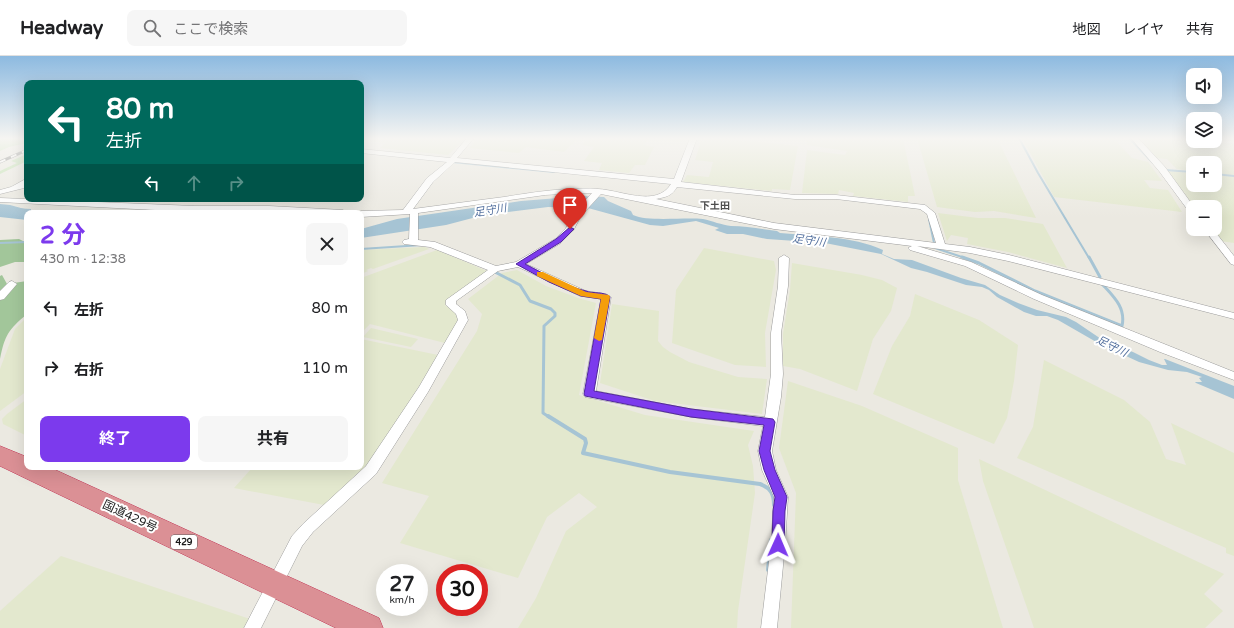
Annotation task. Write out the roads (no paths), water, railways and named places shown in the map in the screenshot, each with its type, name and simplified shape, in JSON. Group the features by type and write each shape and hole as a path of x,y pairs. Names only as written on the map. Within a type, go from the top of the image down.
{"highway":[{"name":"国道429号","path":"0,455 24,466"},
{"name":"国道429号","path":"32,470 368,628"}],"street":[{"path":"448,165 430,180 411,212 411,241 432,244 493,270"},
{"path":"478,165 795,197 836,197 922,207 931,213 941,246"},
{"path":"643,199 668,194 675,184 684,165"},
{"path":"1158,165 1186,202"},
{"path":"0,192 14,190 24,184"},
{"path":"364,214 411,212 545,193 578,191 598,192 643,199 774,226 941,246 1009,258 1234,316"},
{"path":"252,628 297,541 308,528 371,470 424,388 463,320 461,313 451,305 451,300 493,270 520,264 558,241 570,229 577,214 580,213 598,192"},
{"path":"0,200 24,201"},
{"path":"43,202 194,209 288,210"},
{"path":"1214,236 1234,262"},
{"path":"889,240 897,244 968,264 1038,297 1234,376"},
{"path":"769,628 778,545 781,497 766,460 765,451 777,374 776,333 783,286 784,258"},
{"path":"520,264 584,294 606,297 589,394 691,413 770,422"},
{"path":"0,297 12,284"}],"water":[{"path":"583,196 604,197 608,201 631,211 633,215 640,217 657,219 703,219 728,225 777,231 780,233 832,237 871,245 883,250 882,254 894,259 912,260 985,285 1000,295 1018,303 1037,310 1066,317 1107,343 1133,352 1149,360 1162,365 1167,365 1165,359 1234,386 1234,399 1195,382 1202,382 1199,378 1202,377 1187,372 1168,370 1139,362 1098,343 1058,320 1047,316 1036,316 1024,312 982,287 966,285 911,268 881,254 825,243 767,239 743,234 727,234 715,230 719,228 696,221 663,226 650,225 588,208 548,207 484,215 446,225 364,238 364,228 397,219 521,201"},
{"path":"14,208 31,209 24,210 24,220 0,217 0,210"}],"waterway":[{"path":"479,165 554,172"},
{"path":"1033,165 1089,258"},
{"path":"1165,170 1186,172"},
{"path":"1222,175 1234,176"},
{"name":"足守川","path":"0,208 24,213"},
{"path":"929,219 934,243"},
{"path":"0,243 24,242"},
{"path":"364,249 422,245"},
{"path":"935,248 962,257"},
{"path":"962,257 979,263 1035,291 1122,326 1123,320 1121,308 1115,298 1103,285"},
{"path":"1089,257 1100,277"},
{"path":"493,271 520,285 530,301 551,309 555,313 555,316 544,326 543,413 549,417"},
{"path":"548,416 585,439 586,443 583,453 670,472 760,484 767,487 771,492 774,505"},
{"path":"768,570 771,540"}],"district":[{"name":"下土田","path":"715,205"}]}
